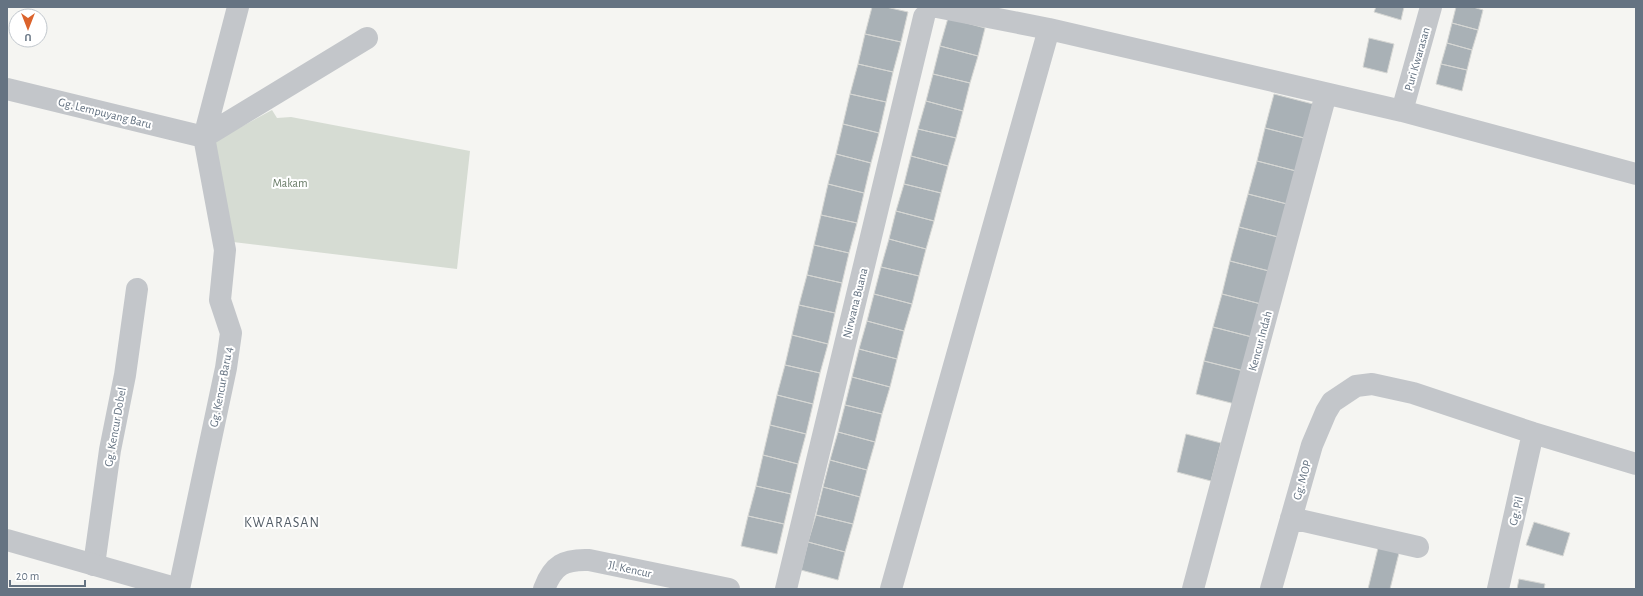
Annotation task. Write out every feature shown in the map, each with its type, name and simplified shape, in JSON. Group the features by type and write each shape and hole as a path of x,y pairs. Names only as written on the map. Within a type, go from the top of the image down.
{"street":[{"path":"204,137 238,7"},
{"name":"Puri Kwarasan","path":"1402,111 1431,7"},
{"path":"930,12 1049,29 1402,111 1636,174"},
{"name":"Nirwana Buana","path":"786,589 930,12"},
{"path":"892,589 1049,29"},
{"path":"204,137 367,38"},
{"name":"Gg. Lempuyang Baru","path":"7,89 204,137"},
{"name":"Kencur Indah","path":"1193,589 1326,94"},
{"name":"Gg. Kencur Baru 4","path":"179,589 226,368 231,333 220,300 225,250 204,137"},
{"name":"Gg. Kencur Dobel","path":"94,565 110,450 125,375 137,290"},
{"name":"Gg. MOP","path":"1271,589 1312,445 1326,412 1332,402 1356,386 1372,384 1413,393 1533,433"},
{"path":"1533,433 1636,464"},
{"name":"Gg. Pil","path":"1498,589 1533,433"},
{"path":"1291,518 1418,547"},
{"path":"7,540 179,589"},
{"name":"Jl. Kencur","path":"544,589 551,574 556,568 569,561 579,560 589,560 729,589"}],"green space":[{"name":"Makam","path":"272,110 277,118 291,117 470,151 457,269 233,242 213,142"}],"building":[{"path":"872,7 886,7 908,12 901,42 865,34"},
{"path":"1376,7 1404,7 1401,20 1374,12"},
{"path":"1456,7 1473,7 1483,10 1478,30 1452,23"},
{"path":"948,18 985,28 978,56 940,46"},
{"path":"1452,23 1478,30 1472,50 1447,43"},
{"path":"865,34 901,42 893,72 858,64"},
{"path":"1369,38 1394,44 1387,73 1363,67"},
{"path":"1447,43 1472,50 1467,70 1441,64"},
{"path":"940,46 978,56 970,83 933,74"},
{"path":"858,64 893,72 886,102 850,94"},
{"path":"1441,64 1467,70 1462,91 1436,84"},
{"path":"933,74 970,83 963,111 926,101"},
{"path":"850,94 886,102 879,133 843,124"},
{"path":"1274,94 1313,104 1304,138 1265,128"},
{"path":"926,101 963,111 956,138 918,129"},
{"path":"843,124 879,133 871,163 836,154"},
{"path":"1265,128 1304,138 1296,171 1257,161"},
{"path":"918,129 956,138 948,166 911,156"},
{"path":"836,154 871,163 864,193 828,184"},
{"path":"911,156 948,166 941,193 904,184"},
{"path":"1257,161 1296,171 1287,204 1248,194"},
{"path":"828,184 864,193 857,223 821,215"},
{"path":"904,184 941,193 934,221 896,211"},
{"path":"1248,194 1287,204 1278,237 1239,227"},
{"path":"896,211 934,221 926,249 889,239"},
{"path":"821,215 857,223 849,253 814,245"},
{"path":"1239,227 1278,237 1269,271 1230,261"},
{"path":"889,239 926,249 919,276 881,267"},
{"path":"814,245 849,253 842,283 807,275"},
{"path":"1230,261 1269,271 1261,304 1222,294"},
{"path":"881,267 919,276 912,304 874,294"},
{"path":"807,275 842,283 835,313 799,305"},
{"path":"874,294 912,304 904,331 867,321"},
{"path":"1222,294 1261,304 1252,337 1213,327"},
{"path":"799,305 835,313 828,344 792,335"},
{"path":"867,321 904,331 897,359 859,349"},
{"path":"1213,327 1252,337 1244,371 1204,361"},
{"path":"792,335 828,344 820,373 785,365"},
{"path":"859,349 897,359 890,387 852,377"},
{"path":"1204,361 1244,371 1235,404 1196,394"},
{"path":"785,365 820,373 813,404 777,395"},
{"path":"852,377 890,387 882,414 845,405"},
{"path":"777,395 813,404 806,434 770,425"},
{"path":"845,405 882,414 875,442 838,432"},
{"path":"770,425 806,434 798,464 763,455"},
{"path":"838,432 875,442 867,470 830,460"},
{"path":"1186,434 1221,443 1211,481 1177,472"},
{"path":"763,455 798,464 791,494 756,486"},
{"path":"830,460 867,470 860,497 823,487"},
{"path":"756,486 791,494 784,524 748,516"},
{"path":"823,487 860,497 853,524 816,515"},
{"path":"816,515 853,524 845,552 808,542"},
{"path":"748,516 784,524 777,554 741,546"},
{"path":"1534,522 1570,533 1563,556 1526,545"},
{"path":"808,542 845,552 838,580 801,570"},
{"path":"1379,544 1400,549 1390,589 1368,589"},
{"path":"1519,579 1545,584 1544,589 1517,589"}],"district":[{"name":"KWARASAN","path":"282,523"}]}
